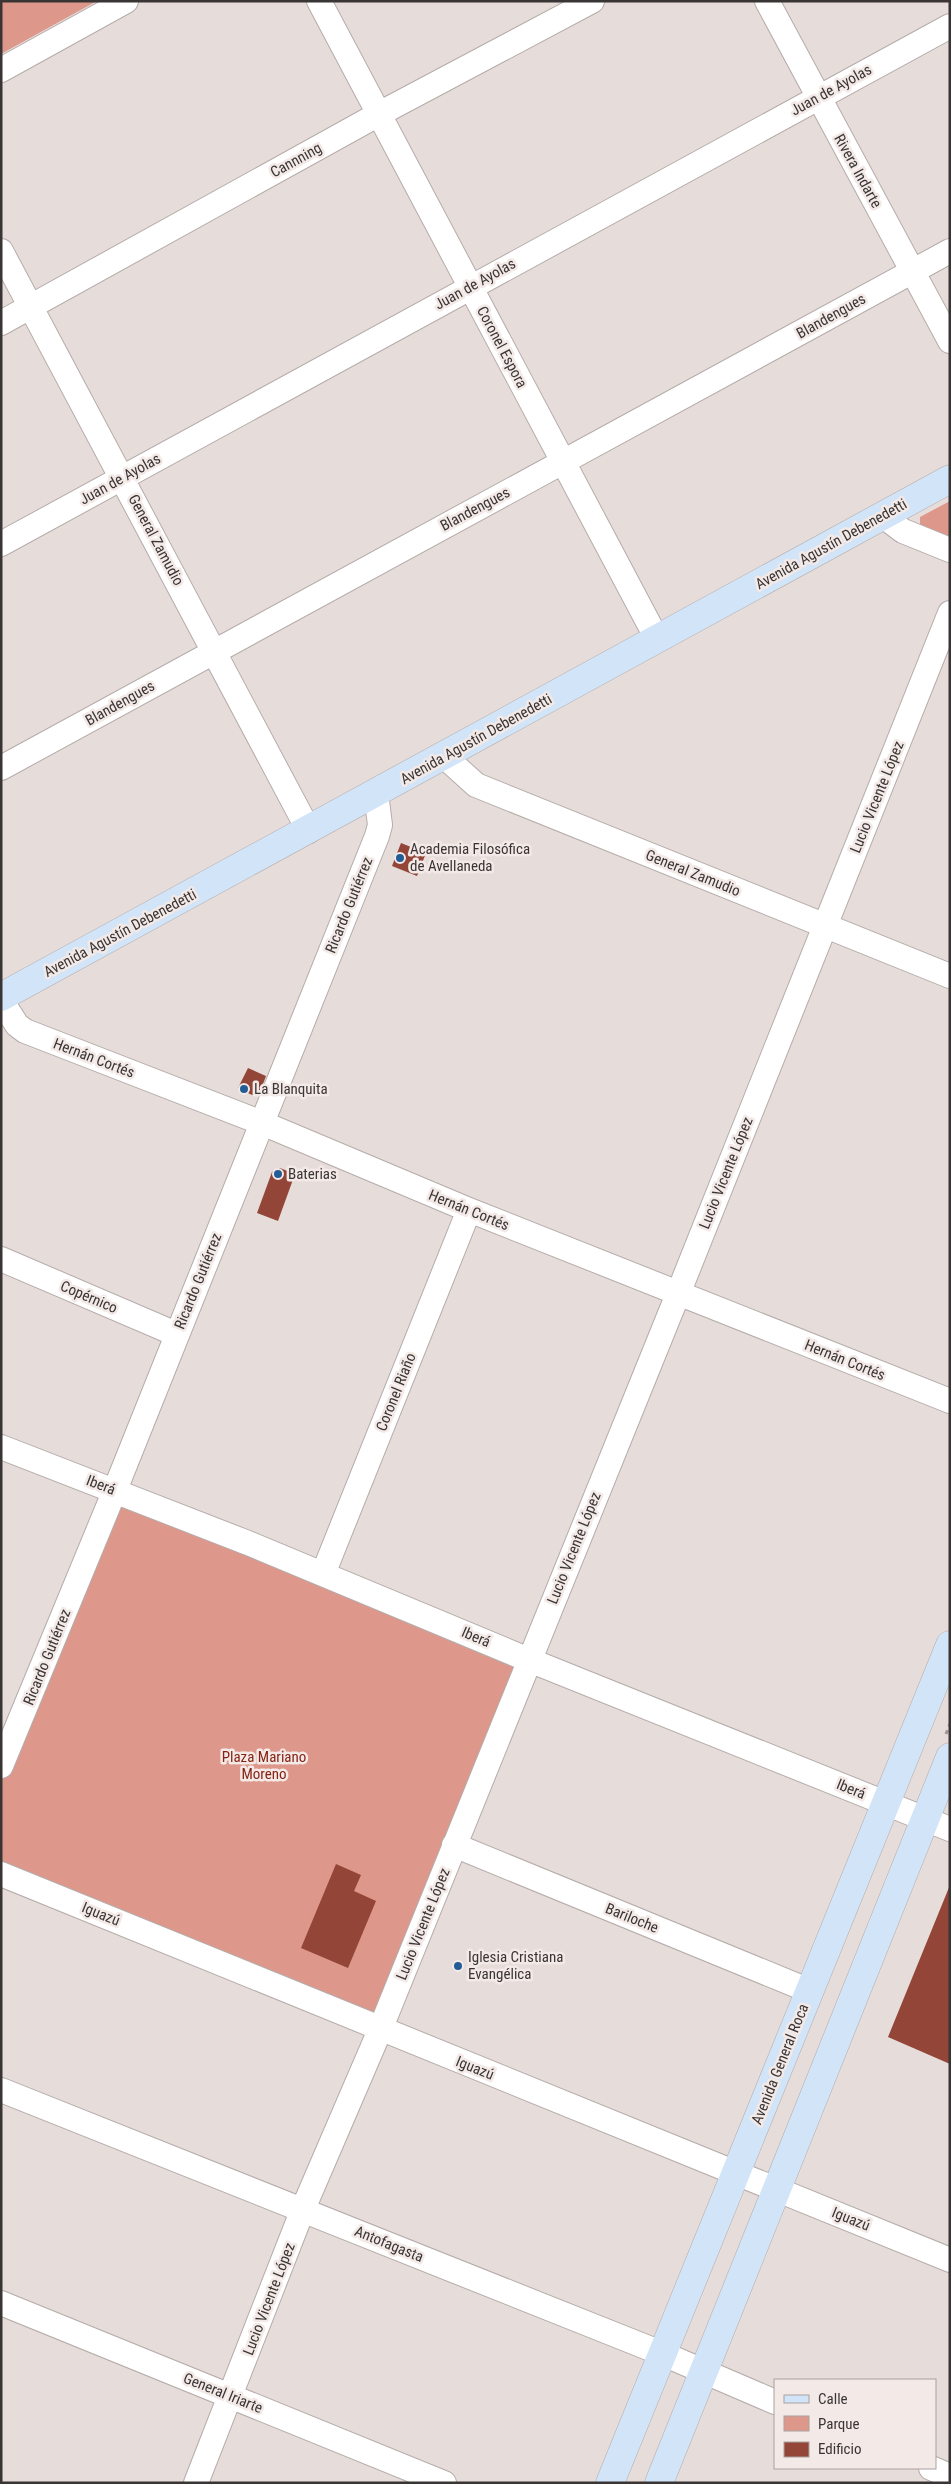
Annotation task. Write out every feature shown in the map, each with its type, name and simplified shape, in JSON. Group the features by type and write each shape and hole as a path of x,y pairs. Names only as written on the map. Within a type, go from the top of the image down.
{"main road":[{"name":"Avenida Agustín Debenedetti","path":"1,999 950,479"},
{"name":"Avenida General Roca","path":"610,2483 661,2353 950,1645"},
{"path":"659,2483 950,1757"}],"street":[{"path":"1,70 126,1"},
{"name":"Coronel Espora","path":"319,1 658,639"},
{"name":"Cannning","path":"1,323 379,114 592,1"},
{"name":"Rivera Indarte","path":"767,1 817,98 950,341"},
{"name":"Juan de Ayolas","path":"1,544 950,26"},
{"name":"General Zamudio","path":"1,251 309,830"},
{"name":"Blandengues","path":"1,768 950,251"},
{"path":"882,516 903,530 950,550"},
{"name":"Lucio Vicente López","path":"196,2483 303,2209 380,2030 678,1294 950,613"},
{"name":"General Zamudio","path":"444,756 476,785 950,976"},
{"name":"Ricardo Gutiérrez","path":"1,1766 115,1490 377,836 380,825 376,793"},
{"name":"Hernán Cortés","path":"1,999 17,1025 25,1031 262,1123 468,1210 950,1401"},
{"name":"Coronel Riaño","path":"323,1574 468,1210"},
{"name":"Copérnico","path":"1,1259 176,1334"},
{"name":"Iberá","path":"1,1447 115,1490 950,1830"},
{"name":"Bariloche","path":"454,1845 810,1991"},
{"name":"Iguazú","path":"1,1874 380,2030 736,2172 950,2260"},
{"name":"Antofagasta","path":"1,2090 661,2353 774,2402"},
{"name":"General Iriarte","path":"1,2303 444,2483"},
{"path":"933,2469 950,2476"}],"green space":[{"path":"1,1 97,1 1,54"},
{"path":"950,501 950,538 920,526 920,517"},
{"name":"Plaza Mariano Moreno","path":"115,1490 529,1660 380,2030 1,1874 1,1766"}],"building":[{"path":"401,843 426,853 417,876 392,866"},
{"path":"248,1068 266,1076 260,1092 252,1095 238,1088"},
{"path":"280,1168 295,1174 278,1221 257,1213 272,1172"},
{"path":"336,1864 361,1875 354,1891 376,1901 348,1968 301,1948"},
{"path":"950,1885 950,2064 888,2037"}],"place":[{"name":"Academia Filosófica de Avellaneda","path":"400,858"},
{"name":"La Blanquita","path":"244,1089"},
{"name":"Baterias","path":"278,1174"},
{"name":"Iglesia Cristiana Evangélica","path":"458,1966"}]}
